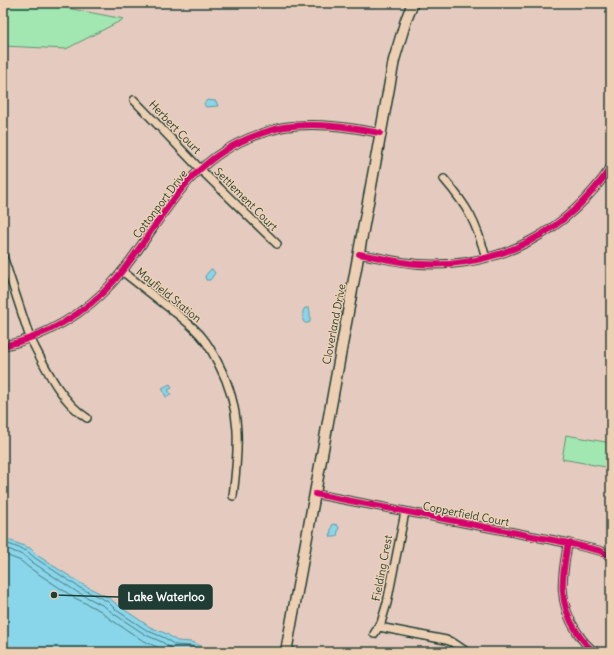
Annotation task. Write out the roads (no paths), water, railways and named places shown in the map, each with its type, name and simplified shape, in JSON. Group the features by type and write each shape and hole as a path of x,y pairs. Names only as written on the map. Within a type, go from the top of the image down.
{"main road":[{"name":"Cloverland Drive","path":"286,652 394,60 406,20 413,3"}],"street":[{"name":"Herbert Court","path":"134,100 200,169"},
{"name":"Cottonport Drive","path":"3,346 30,338 65,322 84,309 104,291 122,271 185,184 200,169 229,147 252,137 282,127 299,125 328,125 380,133"},
{"path":"359,254 421,264 463,262 486,258 525,244 553,227 608,178 611,166"},
{"name":"Settlement Court","path":"200,169 277,244"},
{"path":"444,179 459,197 473,218 486,258"},
{"path":"3,256 30,338 48,371 65,397 73,408 87,418"},
{"name":"Mayfield Station","path":"122,271 195,329 208,345 224,374 234,402 238,431 238,457 233,496"},
{"name":"Copperfield Court","path":"315,494 568,543 601,551 611,557"},
{"name":"Fielding Crest","path":"374,634 379,627 387,603 405,512"},
{"path":"568,543 562,577 562,594 566,611 581,639 596,652"},
{"path":"379,627 446,640 464,650"}],"water":[{"path":"207,100 216,101 218,106 206,107 204,104"},
{"path":"211,269 215,273 210,280 206,280 205,276"},
{"path":"305,308 309,308 310,312 310,322 308,323 303,321 303,311"},
{"path":"170,384 172,388 168,390 171,394 166,397 162,388"},
{"path":"333,524 339,527 337,536 331,537 330,534"},
{"path":"3,538 30,548 37,555 52,565 82,584 109,598 150,627 167,634 177,641 191,642 216,652 3,652"}],"place":[{"name":"Lake Waterloo","path":"54,595"}]}
